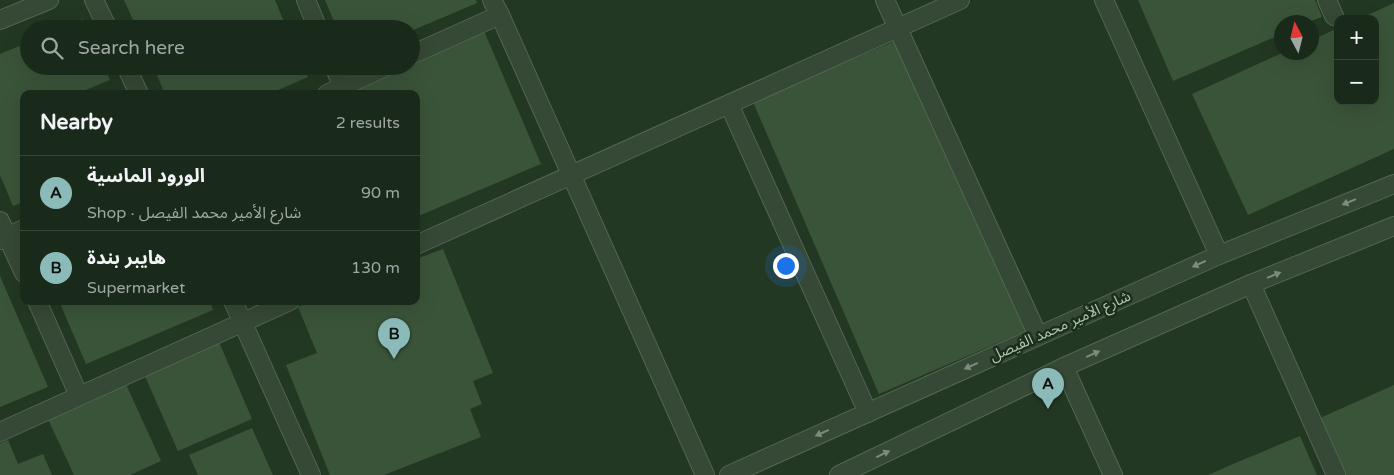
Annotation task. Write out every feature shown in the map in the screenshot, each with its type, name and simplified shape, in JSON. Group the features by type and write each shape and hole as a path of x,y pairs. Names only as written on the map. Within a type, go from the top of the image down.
{"street":[{"path":"0,20 49,0"},
{"path":"94,0 104,20"},
{"path":"306,0 314,20"},
{"path":"885,0 1038,336"},
{"path":"420,242 960,0"},
{"path":"1104,0 1219,255"},
{"path":"420,50 496,7 705,475"},
{"path":"130,75 136,90"},
{"path":"338,75 345,90 371,75"},
{"path":"729,104 868,413"},
{"name":"شارع الأمير محمد الفيصل","path":"730,475 1219,255 1394,184"},
{"path":"839,475 1064,367 1251,284 1394,226"},
{"path":"20,230 2,232 20,266"},
{"path":"1251,284 1336,475"},
{"path":"39,305 79,396"},
{"path":"235,305 311,475"},
{"path":"0,432 281,305"},
{"path":"1064,367 1113,475"}],"building":[{"path":"124,0 275,0 283,20 133,20"},
{"path":"325,0 476,0 477,3 420,27 420,20 333,20"},
{"path":"1138,0 1315,0 1322,17 1319,18 1319,15 1274,15 1274,37 1173,81"},
{"path":"1394,3 1394,149 1248,215 1192,94 1274,57 1274,60 1319,60 1319,37 1334,30 1334,105 1379,105 1379,15 1368,15"},
{"path":"484,31 541,164 420,215 420,90 358,90 356,86 381,75 420,75 420,58"},
{"path":"902,38 1028,330 879,394 753,102"},
{"path":"20,46 20,75 108,75 110,80 86,90 20,90 20,203 13,206 0,175 0,54"},
{"path":"157,75 307,75 308,77 278,90 163,90"},
{"path":"443,249 493,373 473,381 482,404 470,409 481,437 384,475 330,475 286,365 317,353 298,307 303,305 420,305 420,258"},
{"path":"0,276 48,387 0,407"},
{"path":"61,305 211,305 213,310 86,364"},
{"path":"219,342 252,419 178,451 144,374"},
{"path":"125,382 161,461 130,475 74,475 47,417"},
{"path":"1394,385 1394,475 1346,475 1320,418"},
{"path":"252,428 273,475 198,475 189,455"},
{"path":"1300,436 1317,475 1208,475 1233,464"},
{"path":"8,440 18,464 43,454 52,475 0,475 0,443"}],"place":[{"name":"هايبر بندة","path":"394,359"},
{"name":"الورود الماسية","path":"1048,409"}]}
